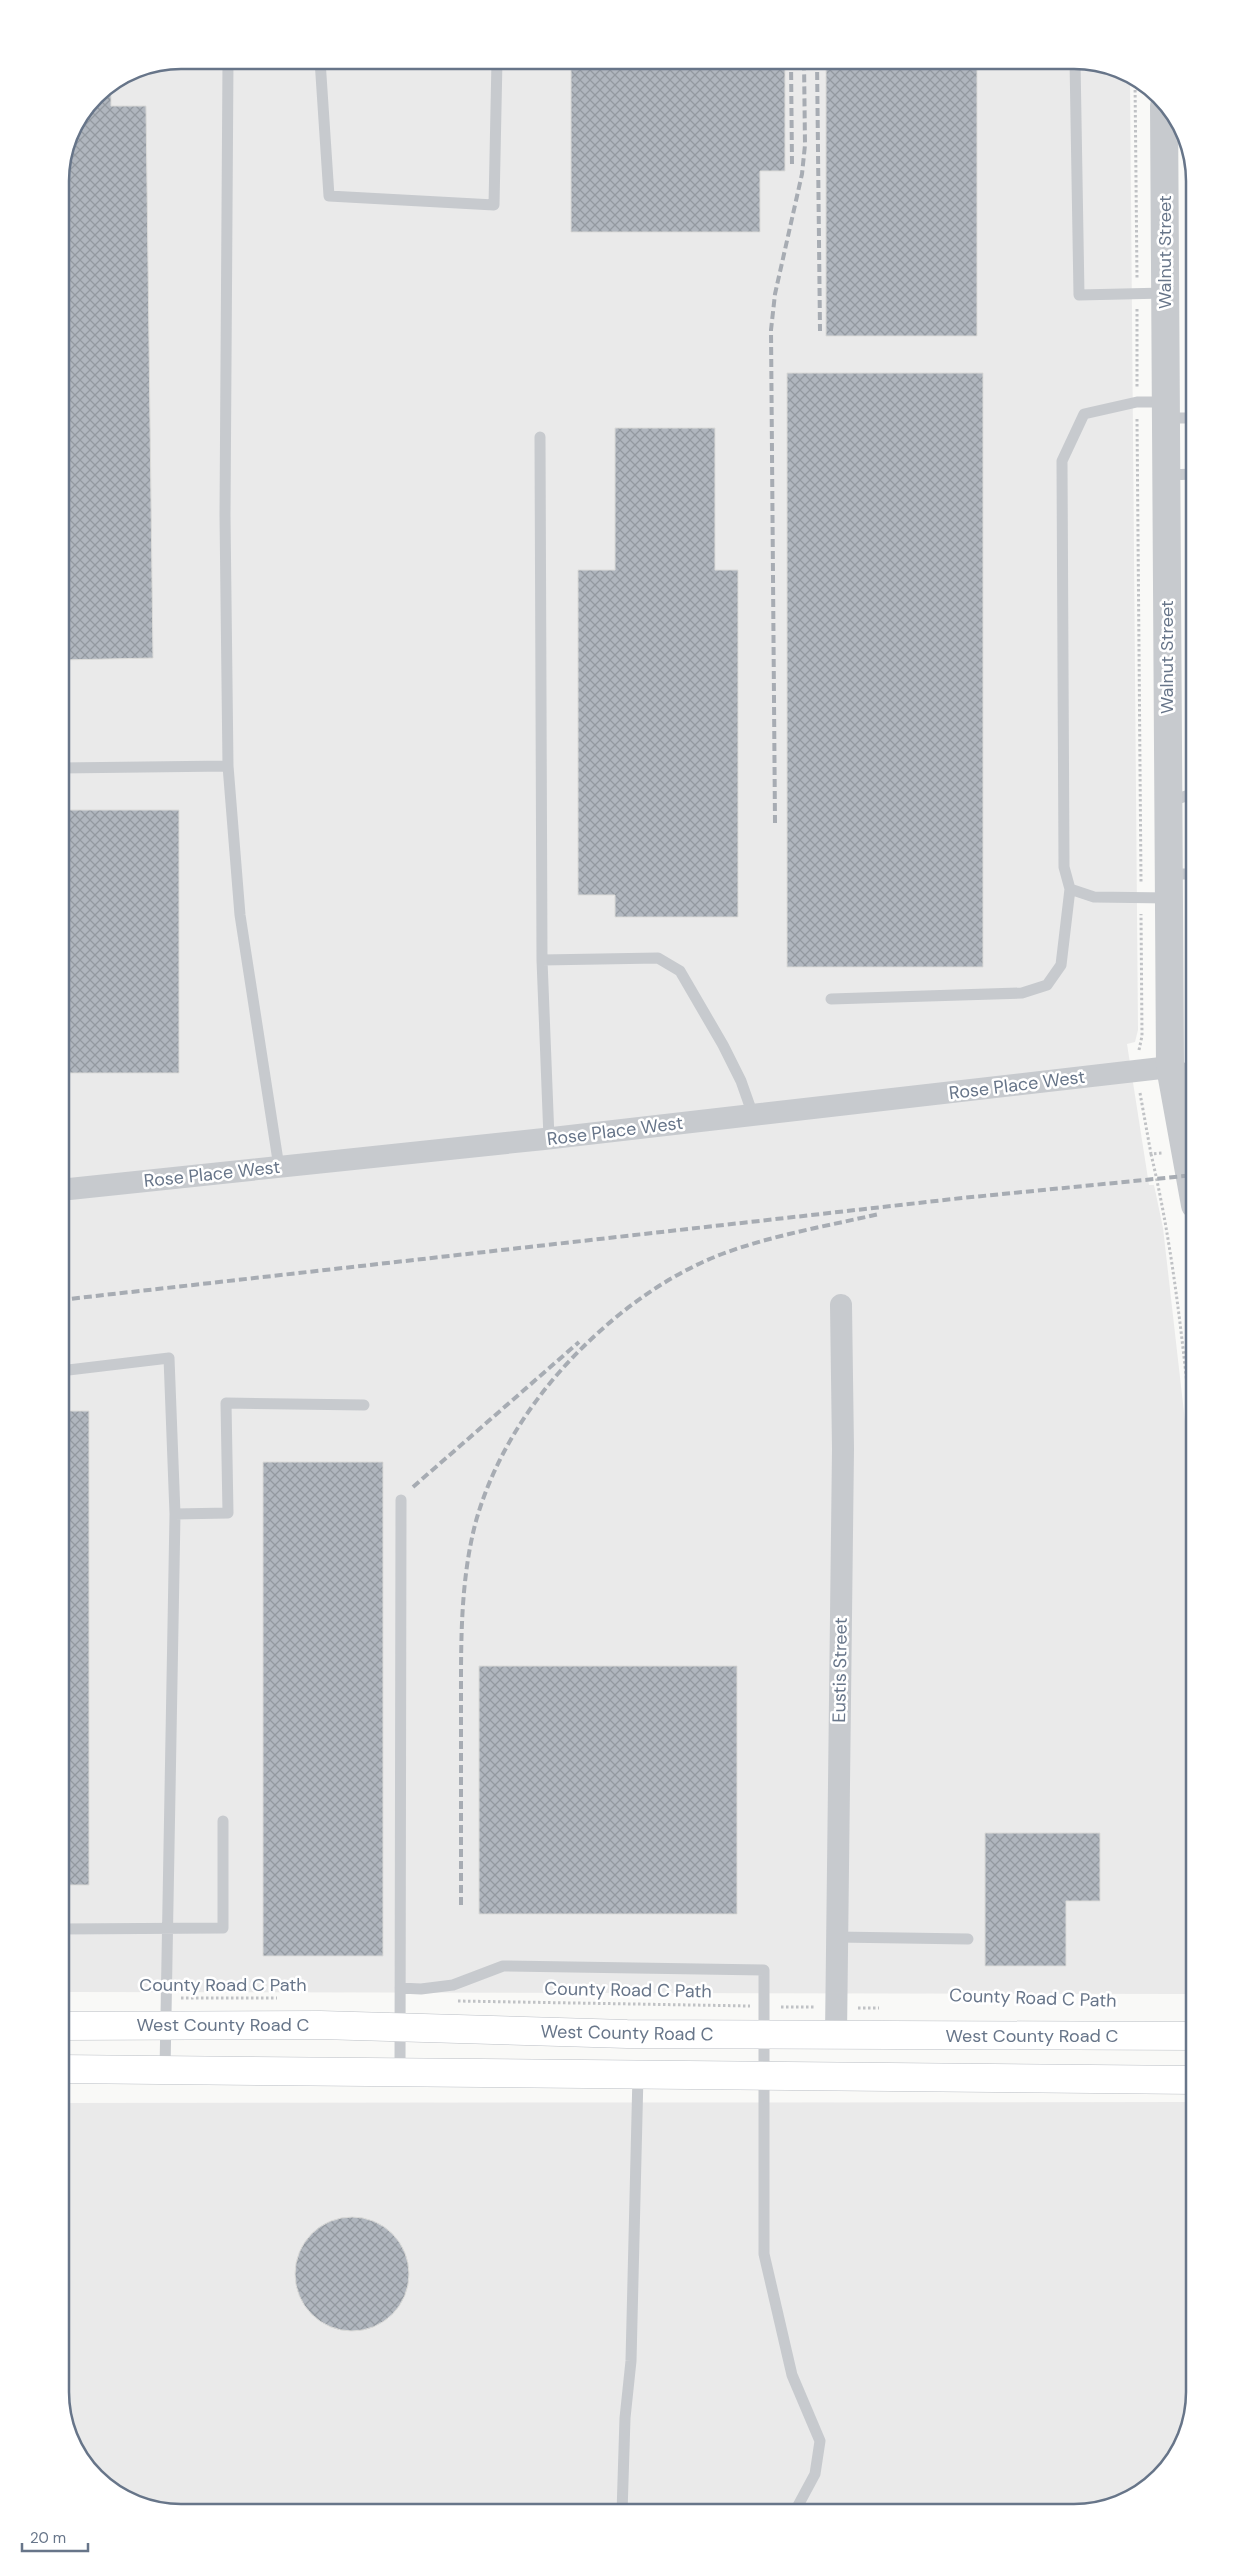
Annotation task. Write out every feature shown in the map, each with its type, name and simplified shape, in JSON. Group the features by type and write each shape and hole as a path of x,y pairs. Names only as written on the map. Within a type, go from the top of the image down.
{"main road":[{"name":"West County Road C","path":"69,2026 400,2028 627,2034 1186,2036"},
{"path":"69,2069 1186,2080"}],"street":[{"name":"Walnut Street","path":"1164,114 1168,802 1178,882 1182,1068 1186,1150"},
{"name":"Rose Place West","path":"69,1189 550,1138 1136,1071 1182,1068"},
{"name":"Eustis Street","path":"836,2035 843,1449 841,1305"}],"lane":[{"path":"228,69 225,515 228,766 240,915 279,1167"},
{"path":"321,69 329,196 494,204 498,69"},
{"path":"1075,69 1079,295 1165,293"},
{"path":"831,999 1022,993 1046,985 1061,964 1070,889 1064,867 1062,461 1084,414 1137,402 1186,416"},
{"path":"540,437 542,960 550,1138"},
{"path":"1166,475 1186,474"},
{"path":"69,768 228,766"},
{"path":"1168,802 1186,796"},
{"path":"1070,889 1094,897 1141,898 1178,882"},
{"path":"542,960 658,958 680,971 723,1045 741,1081 753,1115"},
{"path":"69,1370 169,1358 175,1514 165,2070"},
{"path":"175,1514 228,1514 226,1402 364,1405"},
{"path":"400,2072 401,1500"},
{"path":"69,1929 223,1928 223,1821"},
{"path":"837,1936 968,1939"},
{"path":"400,1988 421,1990 453,1985 503,1966 764,1970 762,2035 766,2077 764,2254 792,2375 820,2441 815,2474 799,2504"},
{"path":"622,2504 625,2418 631,2361 638,2075"}],"path":[{"path":"1135,87 1142,1036 1136,1071 1170,1245 1186,1363"},
{"path":"1151,1154 1186,1150"},
{"name":"County Road C Path","path":"166,1999 285,1998"},
{"name":"County Road C Path","path":"449,2001 885,2008"}],"shaded area":[{"path":"180,69 1082,69 1110,75 1130,84 1138,1030 1135,1042 1127,1044 1149,1185 1154,1185 1163,1228 1186,1430 1186,1994 69,1992 69,173 80,131 92,112 107,96 131,80 152,73"},
{"path":"1186,2102 1186,2392 1185,2407 1178,2435 1159,2466 1137,2485 1117,2496 1096,2502 1074,2504 173,2504 145,2498 131,2493 101,2472 92,2461 77,2435 71,2414 69,2400 69,2103"}],"building":[{"path":"571,69 785,69 785,171 760,171 760,232 571,232"},
{"path":"826,69 977,69 977,336 826,336"},
{"path":"111,93 111,106 146,106 153,658 69,660 69,173 80,131 96,107"},
{"path":"787,373 983,373 983,967 787,967"},
{"path":"615,428 715,428 715,570 738,570 738,917 615,917 615,895 578,895 578,570 615,570"},
{"path":"69,810 179,810 179,1073 69,1073"},
{"path":"69,1411 89,1411 89,1885 69,1885"},
{"path":"263,1462 383,1462 383,1956 263,1956"},
{"path":"479,1666 737,1666 737,1914 479,1914"},
{"path":"985,1833 1100,1833 1100,1901 1066,1901 1066,1966 985,1966"},
{"path":"352,2217 374,2221 393,2233 405,2252 409,2274 405,2296 393,2315 374,2327 352,2331 330,2327 311,2315 299,2296 295,2274 299,2252 311,2233 330,2221"}],"railway":[{"path":"791,69 792,166"},
{"path":"775,823 771,330 775,294 802,174 805,145 804,69"},
{"path":"817,69 820,331"},
{"path":"69,1299 962,1198 1186,1176"},
{"path":"461,1905 461,1659 464,1590 471,1544 484,1496 494,1472 519,1426 549,1384 584,1346 632,1305 684,1271 722,1254 761,1241 879,1214"},
{"path":"413,1487 579,1342"}]}
